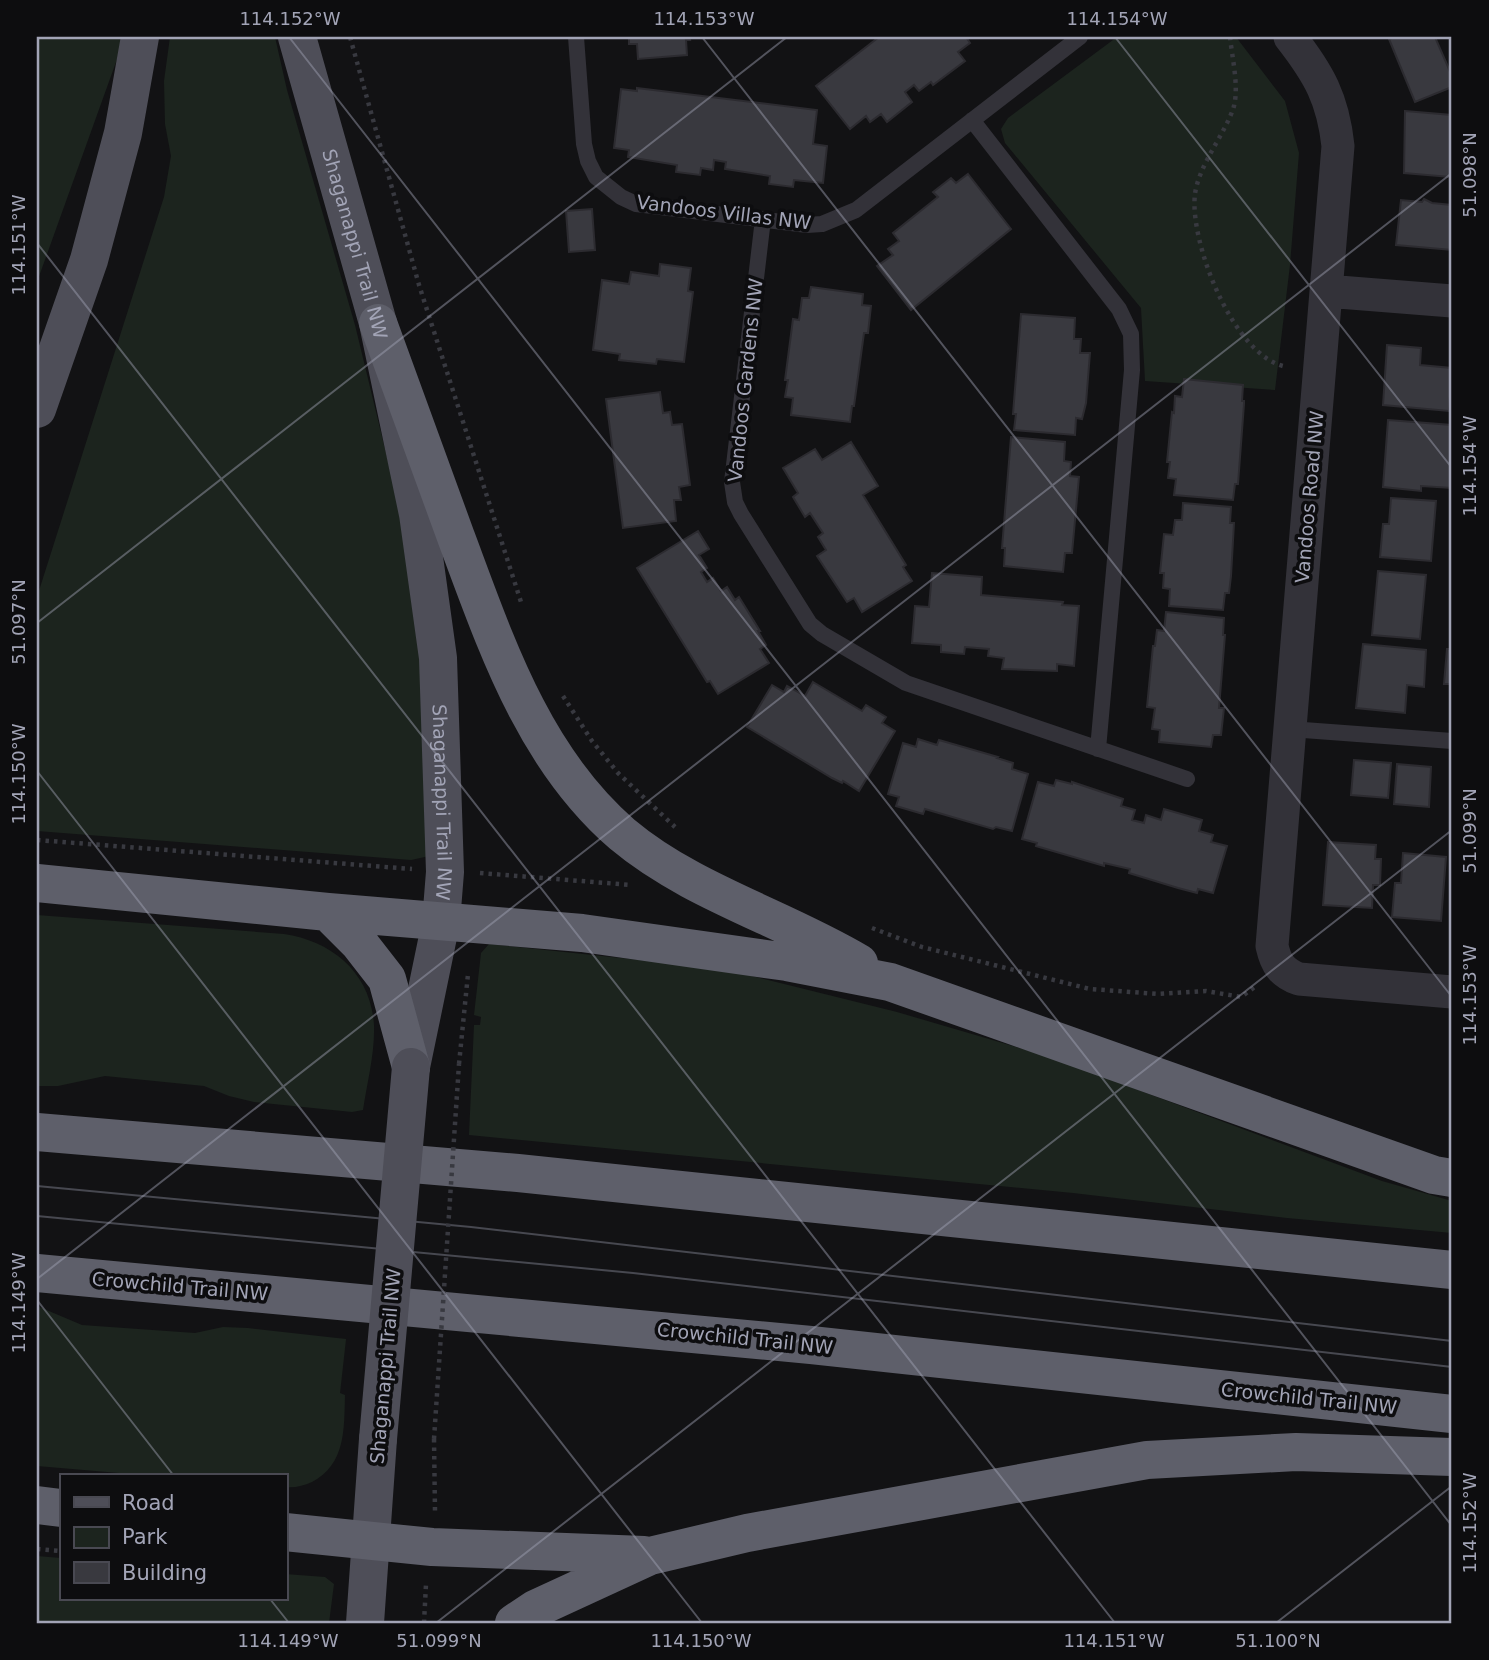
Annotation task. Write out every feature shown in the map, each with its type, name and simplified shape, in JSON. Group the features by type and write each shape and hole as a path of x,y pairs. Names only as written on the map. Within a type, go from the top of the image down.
{"highway":[{"path":"377,323 496,644 528,715 571,779 621,833 660,862 853,960 890,982"},
{"path":"37,883 328,912 582,933 787,962 890,982 1434,1175 1452,1178"},
{"path":"328,912 359,943 387,979 411,1067"},
{"path":"37,1132 518,1173 1452,1270"},
{"name":"Crowchild Trail NW","path":"37,1273 770,1340 1452,1413"},
{"path":"514,1623 535,1609 650,1556 747,1533 1147,1460 1296,1452 1452,1457"},
{"path":"37,1505 60,1508"},
{"path":"287,1532 432,1547 650,1556"}],"main road":[{"path":"37,409 89,260 123,133 140,37"},
{"name":"Shaganappi Trail NW","path":"296,37 377,323 418,514 438,658 445,872 441,922 411,1067 378,1439 365,1623"}],"street":[{"name":"Vandoos Road NW","path":"1281,968 1275,960 1272,946 1338,146 1332,105 1322,82 1290,37"},
{"path":"1326,291 1452,302"},
{"path":"1281,968 1287,975 1299,979 1452,992"}],"lane":[{"name":"Vandoos Villas NW","path":"576,37 584,144 596,177 621,197 636,204 807,225 822,224 856,210 1071,39"},
{"path":"972,120 1119,309 1131,334 1132,370 1098,749"},
{"name":"Vandoos Gardens NW","path":"763,219 733,491 741,514 810,624 822,634 906,683 1187,779"},
{"path":"1290,729 1452,741"}],"path":[{"path":"349,37 419,285 525,612"},
{"path":"1230,37 1234,104 1212,148 1195,193 1197,225 1211,280 1248,344 1280,366 1320,369"},
{"path":"559,689 592,741 618,773 684,835"},
{"path":"37,840 417,870"},
{"path":"476,873 633,885"},
{"path":"860,923 922,947 1090,989 1158,995 1206,991 1241,997 1281,968"},
{"path":"435,1524 434,1439 458,1064 470,963"},
{"path":"37,1549 60,1551"},
{"path":"424,1623 426,1584"}],"green space":[{"path":"37,37 125,37 37,282"},
{"path":"170,37 275,37 287,90 355,325 407,540 421,643 429,856 411,860 37,831 37,597 164,197 171,156 165,124 164,81"},
{"path":"1117,37 1236,37 1285,101 1299,153 1290,265 1275,390 1145,381 1141,308 1005,143 1001,129 1008,118"},
{"path":"37,915 284,934 302,938 333,952 357,975 371,1006 373,1046 363,1110 352,1112 254,1102 204,1086 105,1076 58,1086 37,1086"},
{"path":"489,944 724,969 897,1012 1050,1057 1382,1181 1452,1201 1452,1233 1287,1218 1073,1193 469,1135 474,1025 480,1025 481,1017 474,1015 481,953"},
{"path":"37,1306 82,1325 195,1333 223,1327 248,1328 346,1339 340,1393 345,1395 341,1445 331,1466 312,1482 287,1487 287,1474 131,1474 37,1466"},
{"path":"37,1556 60,1558 60,1600 287,1600 287,1574 325,1577 334,1584 329,1623 37,1623"}],"building":[{"path":"629,37 689,37 690,40 686,40 687,55 638,59 637,44 629,44"},
{"path":"879,37 966,37 970,43 958,52 965,61 933,85 931,82 919,91 914,85 905,92 912,102 887,122 881,114 870,122 866,116 850,129 816,86"},
{"path":"1435,37 1452,76 1452,87 1415,102 1389,39"},
{"path":"637,88 817,110 813,144 827,146 823,183 794,180 793,187 769,184 770,176 725,169 726,162 714,160 713,170 701,168 700,175 676,172 677,165 628,157 629,150 614,148 621,89 637,91"},
{"path":"1405,111 1452,115 1450,177 1404,173"},
{"path":"968,174 1011,229 911,310 877,266 893,255 888,249 899,241 893,233 938,197 933,192 951,178 956,183"},
{"path":"1424,199 1432,203 1452,205 1452,250 1396,245 1401,200 1422,202"},
{"path":"592,209 595,250 569,252 566,211"},
{"path":"660,264 691,268 688,291 693,292 684,362 657,359 656,364 619,360 620,354 593,350 602,280 629,284 631,272 659,276"},
{"path":"811,287 863,294 862,305 871,306 850,422 791,415 793,398 785,397 793,319 799,320 802,298 809,298"},
{"path":"1021,314 1075,318 1074,339 1081,339 1080,353 1090,353 1086,403 1082,419 1076,418 1075,435 1014,430"},
{"path":"1387,345 1421,348 1420,365 1452,368 1449,411 1383,405"},
{"path":"1184,379 1243,385 1238,484 1235,484 1233,500 1174,495 1176,479 1168,478 1170,462 1167,462 1175,396 1182,397"},
{"path":"660,392 663,413 670,412 672,425 682,424 690,485 679,487 681,500 674,500 676,521 623,528 606,399"},
{"path":"1388,420 1452,425 1452,488 1421,486 1421,491 1383,487"},
{"path":"1011,437 1065,442 1064,461 1071,462 1070,476 1079,477 1072,553 1065,553 1063,572 1004,566 1005,548 1002,548"},
{"path":"851,442 878,486 863,495 906,565 903,567 912,581 862,612 854,598 847,602 817,556 826,550 818,537 823,533 810,513 805,517 793,497 798,493 783,468 815,449 822,460"},
{"path":"1391,498 1436,501 1431,561 1380,557 1383,524 1389,524"},
{"path":"1183,503 1231,507 1230,523 1234,523 1231,576 1223,610 1169,606 1170,589 1163,588 1164,573 1160,573 1164,534 1173,535 1175,520 1182,520"},
{"path":"698,531 709,549 699,555 707,568 701,572 707,582 713,578 721,591 727,587 735,600 739,597 760,631 766,645 760,649 769,663 718,694 710,681 707,682 637,568"},
{"path":"1378,571 1426,575 1420,639 1372,635"},
{"path":"932,573 982,577 981,595 1063,602 1062,605 1079,606 1074,666 1057,664 1057,671 1002,669 1004,658 988,656 989,649 965,647 964,654 941,652 941,645 912,643 915,606 929,607"},
{"path":"1166,612 1224,618 1219,708 1224,708 1221,735 1213,735 1211,747 1159,742 1160,730 1152,729 1155,708 1147,707 1153,646 1157,630 1164,631"},
{"path":"1363,644 1426,650 1424,687 1407,685 1405,713 1356,708"},
{"path":"1447,649 1452,649 1452,684 1444,684"},
{"path":"813,682 862,711 866,705 886,717 882,723 895,731 859,791 832,778 747,727 772,685 784,692 787,686 805,696"},
{"path":"918,739 937,745 939,740 998,757 1013,763 1012,769 1028,774 1012,831 996,827 993,829 925,809 923,814 896,806 899,797 888,794 903,743 916,747"},
{"path":"1354,760 1391,763 1388,798 1351,795"},
{"path":"1397,764 1431,767 1429,807 1394,804"},
{"path":"1056,780 1072,782 1123,799 1121,806 1135,810 1132,820 1144,823 1146,815 1161,820 1164,809 1202,820 1199,831 1213,835 1211,842 1227,846 1213,893 1198,889 1197,893 1178,888 1129,873 1130,869 1104,863 1104,866 1036,846 1037,843 1022,839 1038,782 1054,786"},
{"path":"1328,842 1376,845 1375,859 1381,859 1380,885 1373,885 1372,908 1323,905"},
{"path":"1403,853 1446,857 1441,921 1392,917 1395,883 1401,883"}],"tram line":[{"path":"37,1186 471,1227 1452,1341"},
{"path":"37,1216 633,1273 1452,1367"}]}
